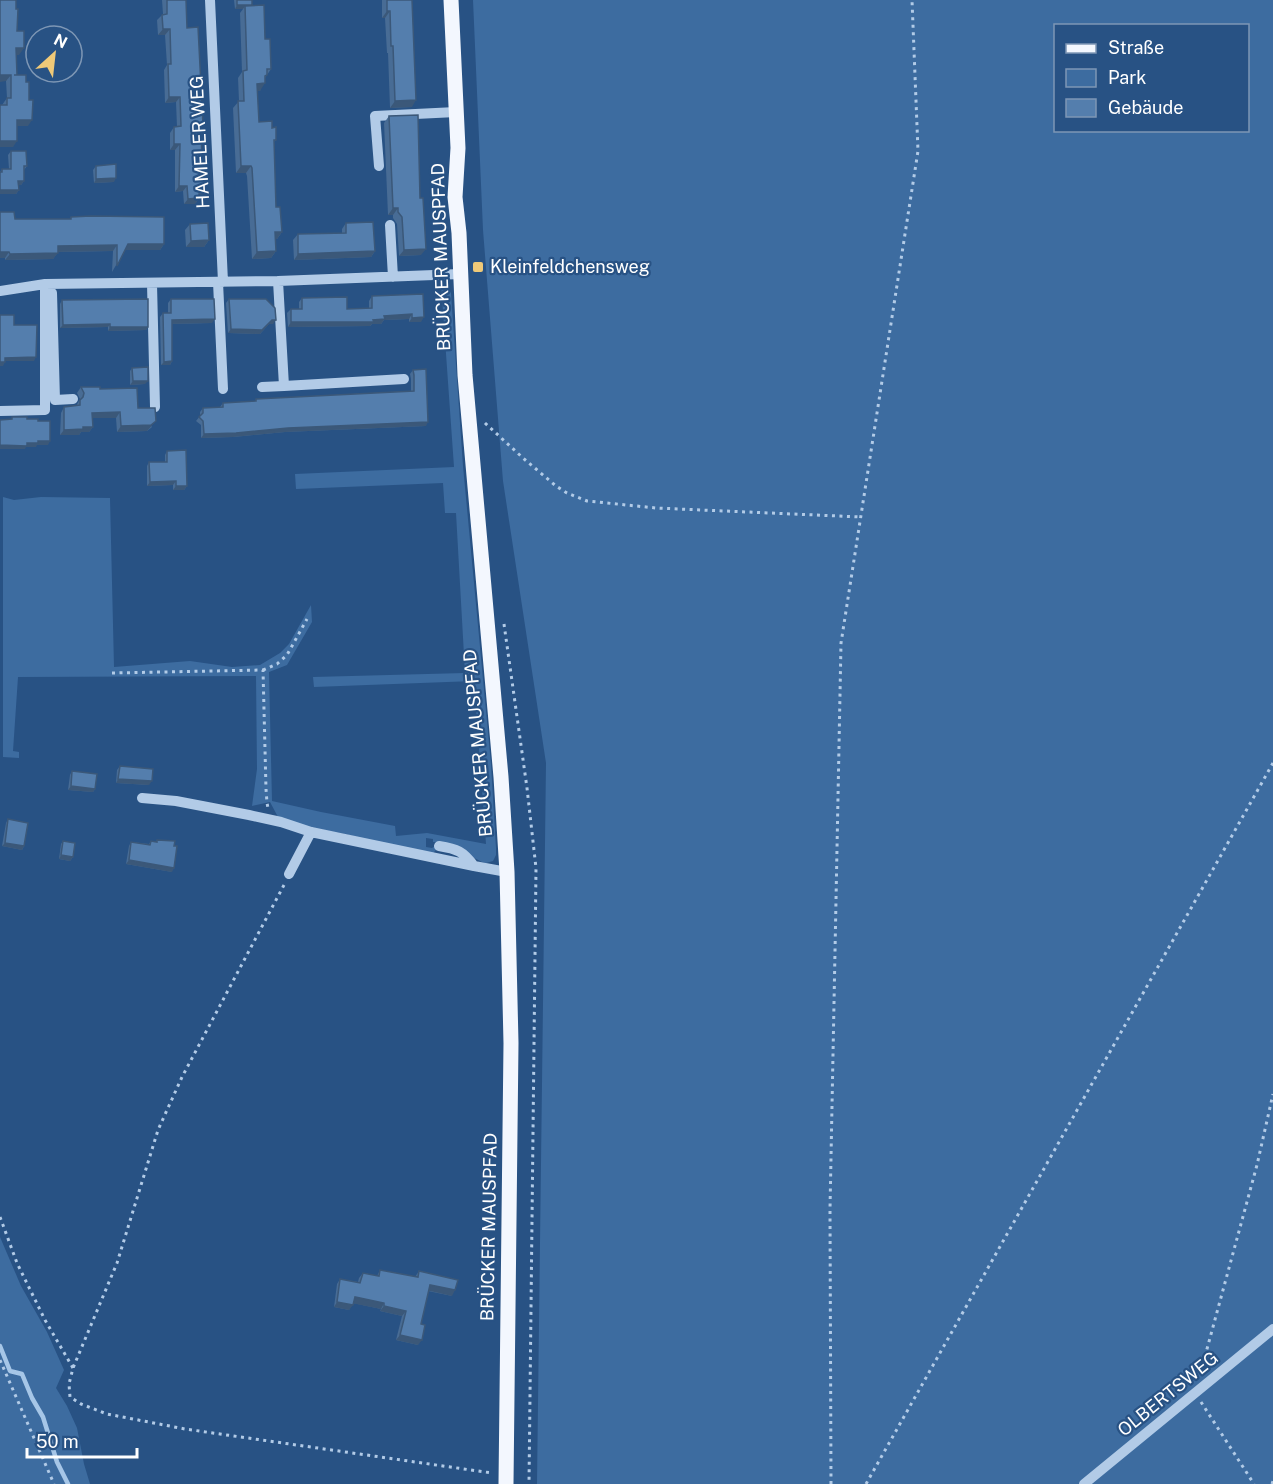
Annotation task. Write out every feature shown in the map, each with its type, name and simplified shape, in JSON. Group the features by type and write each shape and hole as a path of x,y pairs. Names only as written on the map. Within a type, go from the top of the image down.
{"main road":[{"name":"BRÜCKER MAUSPFAD","path":"450,0 458,165 455,197 459,233 468,417 501,767 507,872 511,1043 506,1479"}],"street":[{"name":"HAMELER WEG","path":"210,0 223,389"},
{"path":"379,166 375,116 456,112"},
{"path":"390,225 393,277"},
{"path":"0,291 48,284 278,281 460,274"},
{"path":"278,281 284,386"},
{"path":"48,284 55,400 73,399"},
{"path":"0,411 45,410 48,284"},
{"path":"152,284 155,408"},
{"path":"262,387 404,379"},
{"path":"142,798 176,801 249,815 311,832 507,872"},
{"path":"289,874 311,832"},
{"path":"439,846 462,853 474,866"},
{"name":"OLBERTSWEG","path":"1084,1484 1273,1329"}],"path":[{"path":"831,1484 830,1209 841,643 918,151 912,0"},
{"path":"482,420 556,486 587,501 656,508 861,517"},
{"path":"112,673 263,670 277,664 287,655 307,619"},
{"path":"263,670 267,803 270,813 281,822"},
{"path":"866,1484 1273,763"},
{"path":"289,874 182,1077 158,1130 117,1263 73,1368 69,1384 70,1397 107,1414 185,1429 506,1479"},
{"path":"1254,1484 1195,1393 1257,1165 1273,1094"},
{"path":"0,1217 17,1263 45,1320 73,1368"},
{"path":"0,1360 54,1484"}],"green space":[{"path":"473,0 1273,0 1273,1484 537,1484 546,763 503,481 483,230"},
{"path":"441,283 446,285 451,293 463,466 491,764 496,848 493,861 482,862 447,844 433,842 433,839 426,838 426,847 435,846 436,850 433,853 313,829 278,817 270,802 252,806 257,769 256,676 18,677 13,751 19,752 19,758 3,757 3,497 14,500 41,497 110,498 114,667 190,661 232,667 260,665 280,653 289,644 311,605 312,622 287,665 269,672 272,801 395,826 396,836 427,833 486,844 474,681 314,687 313,677 465,673 456,513 445,513 443,483 296,489 295,474 454,467"},
{"path":"0,1237 21,1286 47,1332 64,1370 56,1388 77,1428 90,1484 0,1484"}],"building":[{"path":"0,0 16,0 17,31 24,31 24,48 16,48 17,75 24,75 24,84 29,84 29,100 33,100 32,120 17,120 17,141 0,141 0,105 7,105 7,98 11,98 11,75 0,75"},
{"path":"167,0 186,0 187,28 198,27 203,125 201,125 202,165 206,194 199,194 199,198 188,199 187,186 179,186 180,144 174,144 174,127 181,126 180,97 169,97 170,29 163,29 162,15 167,14"},
{"path":"237,0 252,0 252,5 237,5"},
{"path":"387,0 412,0 416,100 395,101 393,46 391,46 390,11 387,11"},
{"path":"264,5 265,39 270,39 271,69 267,69 265,83 257,84 259,122 272,121 272,128 276,127 276,140 274,140 276,207 280,207 282,232 275,232 276,251 257,252 252,168 241,166 238,101 244,101 243,71 247,70 245,6"},
{"path":"418,115 420,198 423,198 426,249 404,250 402,217 398,208 393,208 389,116"},
{"path":"11,151 26,151 27,166 24,166 24,181 18,181 19,190 0,190 0,172 2,169 11,169"},
{"path":"116,164 116,178 96,179 96,166"},
{"path":"0,212 14,212 15,219 71,219 71,217 91,216 164,217 164,244 128,244 117,266 117,245 58,246 58,253 10,254 0,252"},
{"path":"373,222 375,251 298,254 298,234 346,233 346,223"},
{"path":"208,223 209,240 191,241 190,224"},
{"path":"423,294 424,317 412,318 412,314 384,316 385,319 373,320 374,322 291,322 291,309 302,309 302,298 347,297 347,309 372,308 372,296"},
{"path":"148,299 148,327 110,327 110,324 63,325 62,300"},
{"path":"171,299 214,299 215,319 172,320 172,361 164,362 163,313 171,313"},
{"path":"229,299 266,299 275,308 276,320 272,320 262,330 231,329"},
{"path":"0,315 14,315 14,325 37,325 36,357 5,358 5,362 0,362"},
{"path":"148,367 148,381 133,381 132,368"},
{"path":"426,369 428,422 204,434 203,421 199,417 203,413 203,408 223,407 223,403 256,401 256,399 414,391 413,370"},
{"path":"81,387 137,388 138,408 155,408 156,421 151,425 121,426 120,412 92,413 93,427 64,430 64,407 80,405 84,393"},
{"path":"12,417 50,421 50,441 27,443 27,446 0,445 0,420 12,419"},
{"path":"186,450 187,486 176,486 176,481 150,482 149,462 167,462 167,451"},
{"path":"120,766 153,769 152,781 118,779"},
{"path":"72,771 97,774 95,789 71,786"},
{"path":"8,819 28,823 24,846 5,843"},
{"path":"157,840 175,841 174,846 177,846 174,868 129,860 131,842 150,845 151,841 157,842"},
{"path":"63,841 75,843 73,857 61,855"},
{"path":"380,1270 418,1277 419,1271 458,1280 455,1290 430,1285 421,1324 425,1325 422,1340 400,1335 406,1311 384,1306 384,1303 355,1297 353,1305 337,1302 340,1279 360,1283 363,1273 379,1276"}],"waterway":[{"path":"0,1346 10,1371 22,1374 43,1417 57,1462 68,1484"}],"place":[{"name":"Kleinfeldchensweg","path":"478,267"}]}
